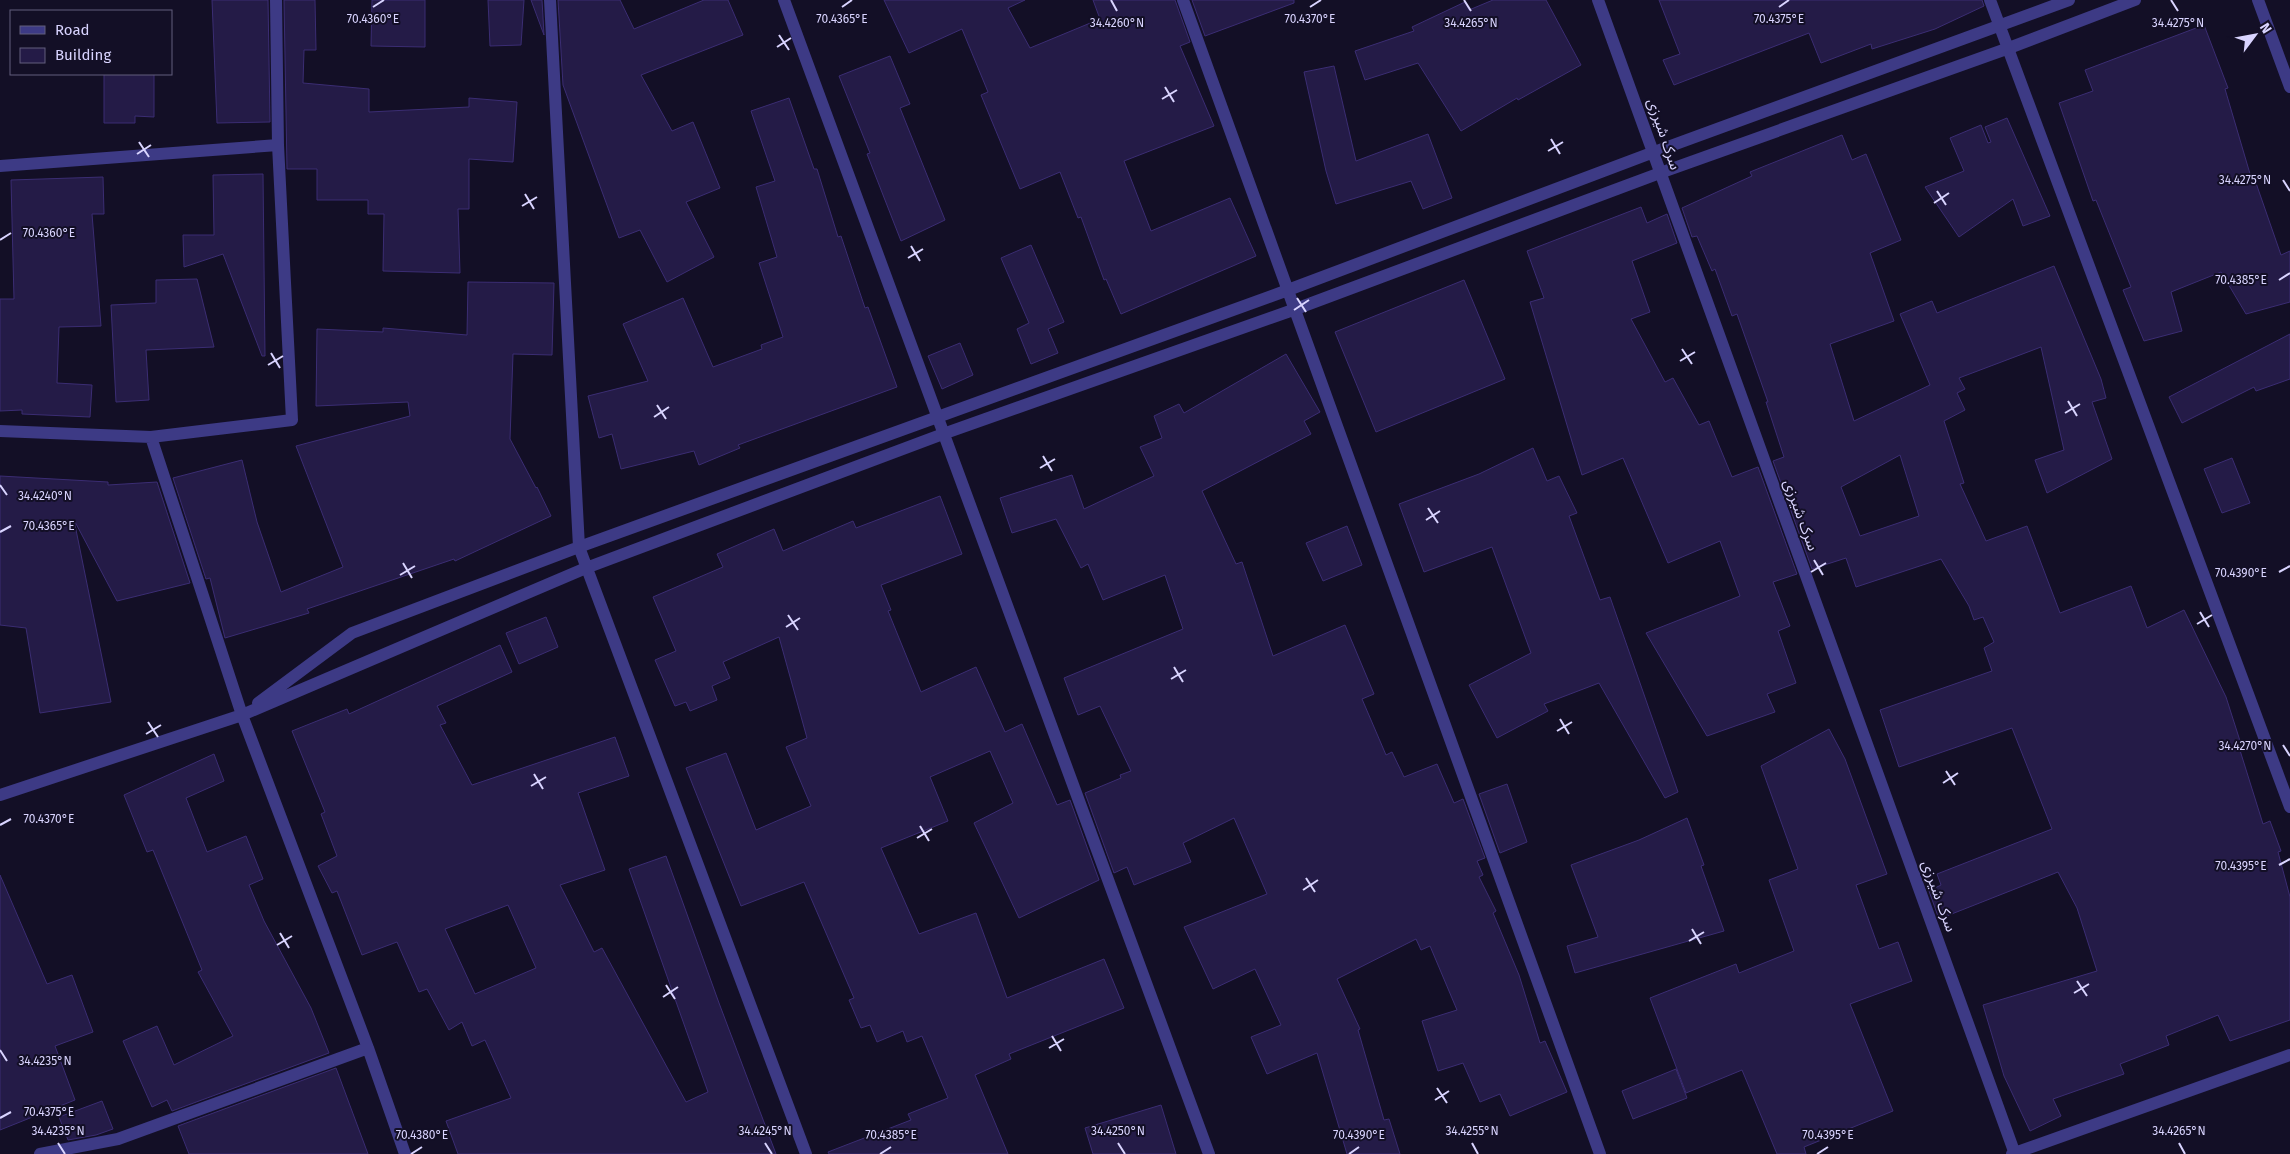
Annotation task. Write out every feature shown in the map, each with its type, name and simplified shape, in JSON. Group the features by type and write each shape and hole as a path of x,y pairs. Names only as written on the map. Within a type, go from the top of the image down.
{"street":[{"path":"0,431 151,437 292,420 278,145 276,0"},
{"path":"550,0 579,547 806,1154"},
{"path":"784,0 1209,1154"},
{"path":"1182,0 1600,1154"},
{"name":"سرک شیرزی","path":"1598,0 2014,1154"},
{"path":"1990,0 2290,807"},
{"path":"242,715 352,633 579,547 1288,290 1654,152 2069,0"},
{"path":"0,795 242,715 586,568 943,434 1293,310 1660,172 2009,48 2135,0"},
{"path":"2258,0 2290,87"},
{"path":"0,166 278,145"},
{"path":"151,437 242,715 368,1048 405,1154"},
{"path":"40,1154 118,1139 368,1048"},
{"path":"2014,1154 2290,1055"}],"building":[{"path":"212,0 268,0 270,122 217,123"},
{"path":"284,0 315,0 316,50 304,50 303,83 369,89 369,112 469,107 469,98 517,102 513,162 469,159 469,209 458,209 460,273 383,271 384,214 368,214 368,200 317,200 317,169 287,169"},
{"path":"372,0 425,0 425,47 371,46"},
{"path":"488,0 524,0 521,45 490,46"},
{"path":"531,0 542,0 544,35"},
{"path":"558,0 620,0 634,29 704,0 728,0 743,35 641,75 672,131 693,122 720,188 686,202 714,257 667,282 640,230 619,238 563,85"},
{"path":"884,0 1025,0 1008,8 1030,48 1100,19 1093,0 1175,0 1190,42 1180,46 1214,126 1124,161 1151,231 1230,198 1256,256 1121,314 1106,279 1104,280 1081,217 1078,218 1060,172 1020,189 981,95 988,92 962,29 909,53"},
{"path":"1192,0 1294,0 1294,3 1205,36"},
{"path":"1493,0 1546,0 1581,65 1518,100 1517,98 1461,131 1418,63 1365,80 1355,51 1414,31 1412,27 1465,2 1469,10"},
{"path":"1659,0 1982,0 1984,6 1935,29 1872,49 1871,44 1821,63 1809,33 1674,85 1663,60 1680,54"},
{"path":"2204,25 2228,88 2225,89 2253,184 2256,183 2281,255 2290,251 2290,302 2246,314 2221,272 2171,292 2182,331 2144,341 2123,290 2131,287 2096,200 2093,201 2059,103 2093,91 2085,70"},
{"path":"890,56 910,104 900,108 945,220 901,241 867,154 870,153 839,76"},
{"path":"1334,66 1356,161 1428,134 1452,198 1423,209 1411,181 1336,204 1326,171 1304,72"},
{"path":"104,75 154,75 154,117 135,116 135,123 104,123"},
{"path":"789,98 814,169 817,169 838,237 841,236 865,308 868,307 897,387 738,445 740,448 699,465 694,451 621,469 612,434 599,438 588,396 648,381 623,324 683,298 713,367 762,349 761,345 783,337 759,263 777,257 756,187 775,181 751,111"},
{"path":"2007,118 2050,216 2023,226 2013,199 1959,237 1925,187 1964,171 1950,138 1981,125 1988,143 1991,142 1985,127"},
{"path":"1842,135 1852,160 1866,154 1901,240 1870,253 1894,321 1830,344 1854,421 1930,385 1900,314 1932,301 1937,313 2054,266 2101,379 2106,398 2092,402 2112,459 2047,493 2035,460 2064,450 2041,347 1959,378 1965,389 1957,393 1965,410 1944,421 1964,483 1960,484 1986,541 2027,526 2060,613 2131,586 2147,628 2184,610 2226,697 2241,744 2238,744 2263,824 2270,821 2281,851 2278,852 2290,897 2290,1020 2230,1041 2218,1015 2166,1036 2169,1045 2120,1064 2124,1074 2053,1099 2061,1116 2030,1131 2004,1076 1983,1005 2097,971 2077,908 2058,872 1939,919 1929,891 1941,885 1937,874 2052,829 2012,728 1899,767 1880,710 1992,671 1984,648 1994,642 1983,617 1974,620 1969,606 1941,559 1856,587 1846,558 1812,569 1773,461 1784,457 1766,402 1768,402 1737,314 1732,316 1715,269 1712,271 1697,236 1692,237 1682,208 1752,176 1750,172","holes":["1900,455 1919,516 1860,536 1841,487"]},
{"path":"263,174 265,356 262,356 223,254 184,267 183,235 214,235 213,175"},
{"path":"103,177 104,214 92,214 101,326 59,327 57,383 92,385 90,417 22,414 22,410 0,411 0,299 14,299 11,180"},
{"path":"1641,207 1647,223 1667,214 1677,243 1632,261 1650,312 1631,319 1665,382 1673,378 1699,425 1709,421 1732,477 1758,467 1797,574 1773,582 1790,626 1778,631 1796,683 1767,694 1775,712 1707,736 1646,633 1740,596 1720,541 1668,563 1623,458 1582,475 1530,302 1544,298 1527,251"},
{"path":"1031,245 1064,322 1048,329 1058,353 1031,364 1017,329 1029,323 1001,258"},
{"path":"197,279 214,347 146,350 149,400 116,402 111,305 156,303 156,280"},
{"path":"1464,280 1505,379 1376,432 1335,332"},
{"path":"468,282 554,283 552,355 513,354 510,439 551,516 455,561 454,559 307,609 309,613 225,638 210,578 206,579 173,478 242,460 257,522 281,592 343,567 296,446 410,416 408,402 316,406 317,329 383,332 383,328 467,335"},
{"path":"2290,334 2290,379 2256,391 2254,387 2182,423 2169,397"},
{"path":"960,343 973,375 942,389 928,356"},
{"path":"1286,354 1320,412 1304,421 1311,434 1202,491 1236,564 1242,562 1273,656 1345,625 1374,694 1362,699 1386,755 1392,752 1404,777 1437,764 1454,803 1463,799 1485,858 1477,861 1483,875 1479,877 1496,911 1493,913 1519,975 1540,1043 1545,1041 1567,1092 1510,1116 1500,1094 1480,1102 1463,1063 1438,1071 1422,1021 1457,1010 1430,946 1421,950 1416,939 1337,979 1360,1029 1358,1030 1384,1120 1389,1119 1400,1154 1347,1154 1317,1053 1267,1074 1251,1037 1281,1025 1255,969 1213,989 1184,927 1267,894 1234,818 1183,843 1191,862 1134,885 1127,867 1114,873 1085,793 1121,778 1120,775 1131,771 1100,706 1078,715 1064,678 1183,629 1165,575 1103,600 1088,564 1081,568 1056,519 1012,533 1000,498 1072,475 1084,509 1154,476 1140,447 1162,438 1154,416 1179,404 1184,413"},
{"path":"1533,448 1547,481 1559,476 1577,513 1569,516 1600,600 1610,597 1678,792 1665,798 1599,683 1544,704 1548,711 1497,738 1469,685 1531,653 1492,547 1424,572 1399,504 1479,474"},
{"path":"2232,458 2250,503 2222,513 2204,469"},
{"path":"0,476 108,482 108,485 157,482 190,583 117,601 74,520 111,702 40,713 26,628 0,625"},
{"path":"940,496 962,554 881,585 891,610 888,611 921,692 976,667 1005,732 1022,724 1057,805 1070,800 1099,880 1019,918 974,823 1013,803 990,751 930,777 948,821 881,848 919,934 976,913 1007,998 1104,959 1124,1008 1009,1054 1011,1059 975,1075 1008,1154 829,1154 828,1152 911,1120 908,1114 948,1098 922,1036 907,1042 903,1031 877,1042 870,1025 861,1028 849,1000 854,998 804,882 741,906 686,768 726,753 756,830 811,806 786,747 807,738 779,637 723,662 730,678 712,686 717,700 690,711 686,702 675,706 655,660 676,651 653,597 723,567 717,554 774,529 783,551 853,521 856,528"},
{"path":"1347,526 1362,565 1323,581 1306,543"},
{"path":"546,617 558,647 519,664 506,633"},
{"path":"500,645 512,672 437,706 446,723 440,725 472,785 615,737 629,776 578,793 605,870 560,885 594,952 602,948 686,1102 708,1092 629,869 666,856 776,1154 458,1154 446,1121 511,1098 485,1040 472,1046 462,1022 449,1030 427,989 419,992 397,942 362,955 337,891 332,893 318,866 337,856 321,814 325,812 292,731 347,709 349,714","holes":["508,905 536,968 475,994 445,929"]},
{"path":"1829,729 1845,759 1887,874 1856,885 1879,949 1898,942 1912,981 1850,1004 1893,1111 1804,1147 1806,1154 1777,1154 1742,1070 1686,1093 1650,998 1736,964 1739,973 1794,951 1769,880 1798,869 1761,766"},
{"path":"214,754 224,781 186,798 207,852 246,836 263,879 249,885 264,921 311,1008 329,1053 172,1111 167,1100 152,1107 123,1041 157,1026 174,1065 233,1036 198,972 202,970 153,850 147,852 124,795"},
{"path":"1507,784 1527,842 1500,853 1479,794"},
{"path":"1687,818 1704,865 1701,866 1724,931 1575,973 1567,946 1598,937 1571,865 1639,840"},
{"path":"0,875 47,984 72,975 93,1032 55,1046 75,1100 0,1130"},
{"path":"336,1068 368,1154 189,1154 178,1126"},
{"path":"1676,1069 1687,1098 1633,1119 1622,1091"},
{"path":"102,1101 113,1129 96,1135 68,1140 59,1117"},
{"path":"1161,1105 1176,1154 1093,1154 1085,1128"}]}
